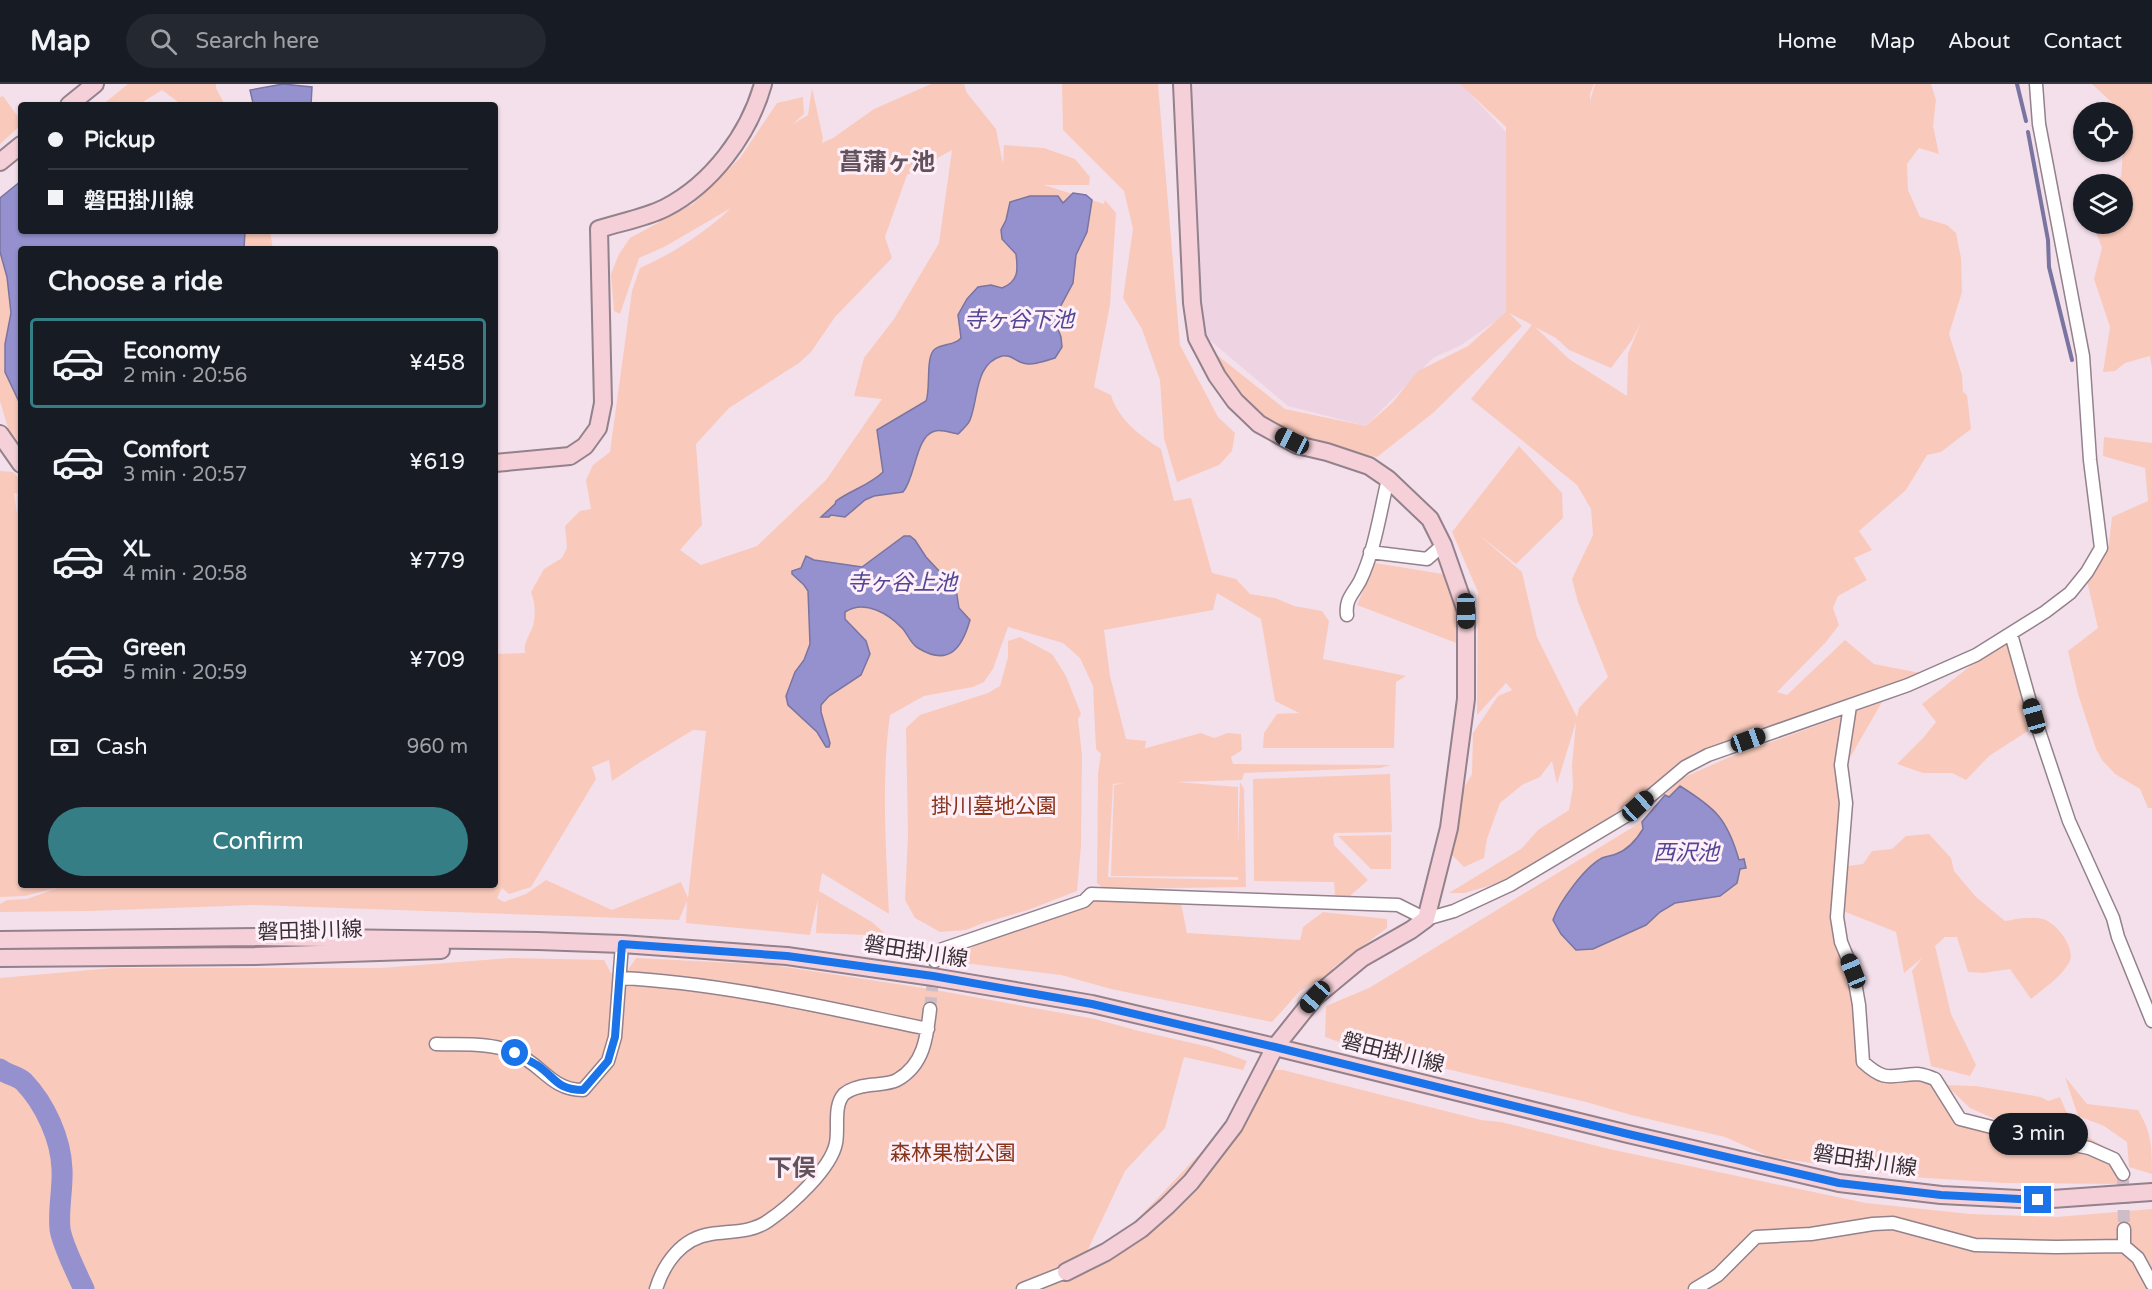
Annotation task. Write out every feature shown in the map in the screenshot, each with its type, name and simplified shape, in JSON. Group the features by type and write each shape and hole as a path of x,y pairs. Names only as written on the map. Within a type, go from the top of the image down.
{"main road":[{"path":"73,102 94,84"},
{"path":"498,463 570,456 585,446 598,428 603,403 599,228 652,214 668,207 701,183 731,152 742,136 763,84"},
{"path":"1066,1272 1106,1252 1141,1229 1191,1182 1234,1126 1275,1047 1315,997 1362,958 1426,919 1449,828 1466,699 1466,611 1443,545 1430,519 1388,479 1369,466 1298,445 1258,424 1235,401 1212,367 1197,339 1192,303 1182,84"},
{"path":"0,162 18,147"},
{"path":"0,434 18,460"},
{"path":"0,929 186,931 256,937"},
{"name":"磐田掛川線","path":"0,940 256,937 538,940 787,956 933,976 1092,1004 1839,1183 1941,1195 2038,1200 2152,1192"},
{"name":"磐田掛川線","path":"0,958 255,956 539,949 622,944"},
{"path":"0,966 108,957"}],"street":[{"path":"936,961 937,951 1084,901 1091,894 1398,905 1426,919 1454,911 1510,885 1629,814 1685,767 1708,755 1908,685 1976,655 2070,593 2087,572 2101,548 2090,460 2083,356 2039,124 2036,84"},
{"path":"1347,615 1346,605 1361,580 1388,479"},
{"path":"1370,552 1427,559 1443,545"},
{"path":"2011,634 2034,716 2069,820 2113,918 2121,947 2152,1021"},
{"path":"1850,706 1841,765 1846,803 1837,917 1841,942 1853,971 1859,1005 1863,1062 1875,1073 1892,1078 1919,1074 1935,1079 1960,1119 2089,1148 2114,1159 2123,1174"},
{"path":"436,1044 507,1050 538,1066 556,1083 570,1090 583,1090 608,1061 615,1037 622,944"},
{"path":"620,978 699,985 838,1009 928,1029"},
{"path":"656,1289 669,1260 687,1243 711,1233 754,1228 767,1222 796,1197 829,1162 836,1144 838,1105 845,1094 862,1086 895,1081 914,1067 923,1050 930,1009"},
{"path":"1695,1289 1718,1275 1756,1237 1811,1234 1893,1223 1976,1245 2124,1246 2138,1258 2152,1284"},
{"path":"2124,1229 2124,1246"},
{"path":"1023,1289 1066,1272"}],"shaded area":[{"path":"1190,84 1461,84 1506,132 1512,310 1461,345 1433,358 1366,426 1288,406 1206,337 1198,312"}],"green space":[{"path":"128,84 216,84 223,102 178,102 162,90 143,102 106,102"},
{"path":"931,84 964,84 967,93 996,129 1003,164 1004,145 1044,148 1075,159 1090,177 1089,185 1044,185 1104,204 1105,200 1116,213 1110,305 1094,387 1111,395 1124,419 1161,449 1174,501 1191,498 1212,573 1236,579 1250,594 1275,598 1294,606 1322,611 1329,621 1323,659 1406,676 1396,682 1394,748 1263,748 1264,733 1277,714 1299,713 1275,701 1261,619 1217,593 1213,610 1104,630 1110,676 1126,739 1146,741 1145,748 1139,750 1201,733 1214,738 1228,733 1241,734 1242,750 1231,757 1233,764 1391,765 1380,768 1244,773 1242,780 1177,782 1238,787 1238,846 1240,782 1244,789 1246,887 1104,889 1097,883 1098,773 1101,754 1096,749 1093,686 1080,658 1063,643 1008,627 993,669 984,682 973,687 924,696 890,715 885,790 889,914 822,873 819,891 872,922 888,936 816,933 818,899 810,935 686,923 687,901 679,920 255,905 0,912 0,904 7,900 27,899 57,888 498,888 498,654 525,653 526,642 535,617 531,592 544,569 562,558 567,548 565,526 580,511 591,509 586,480 593,465 610,452 632,291 640,268 688,242 731,208 666,246 639,258 620,314 614,311 611,274 619,254 630,238 693,204 740,158 777,103 803,97 804,114 793,124 808,115 812,88 823,138 822,143 833,138 874,109","holes":["952,150 939,243 894,319 864,358 854,396 882,399 826,480 757,546 701,565 680,550 702,525 696,444 729,408 799,363 811,352 835,317 892,258 885,237 907,175","693,730 706,731 688,898 681,882 612,910 546,880 526,894 504,902 497,898 502,888 509,894 531,887 596,779 592,767 609,760 612,781","1124,783 1114,785 1111,876 1238,877 1238,880 1108,877 1113,784"]},
{"path":"1062,84 1158,84 1180,345 1218,417 1235,433 1232,451 1219,465 1177,482 1164,438 1160,380 1142,329 1123,298 1133,229 1124,191 1063,130"},
{"path":"1460,84 1594,84 1590,101 1595,84 1931,84 1936,100 1933,126 1939,154 1919,148 1907,164 1908,190 1920,217 1947,225 1956,233 1961,258 1962,292 1949,334 1962,375 1963,392 1967,395 1971,429 1941,452 1927,455 1906,490 1859,531 1872,550 1854,558 1867,580 1838,596 1833,608 1839,625 1826,642 1777,692 1787,695 1845,640 1874,664 1920,673 1812,718 1762,727 1694,753 1585,835 1553,855 1496,884 1464,893 1449,893 1521,849 1538,830 1569,810 1573,787 1572,765 1576,722 1557,784 1552,761 1540,777 1522,785 1500,803 1487,839 1484,858 1464,867 1453,856 1434,851 1444,821 1472,774 1473,733 1498,696 1512,690 1506,683 1477,715 1478,592 1452,532 1519,446 1562,493 1563,518 1516,564 1479,535 1522,572 1537,637 1577,717 1579,708 1608,677 1578,602 1572,579 1593,535 1591,509 1577,485 1471,399 1532,325 1509,313 1522,326 1433,413 1377,457 1292,441 1244,410 1197,339 1285,409 1366,426 1392,403 1418,371 1468,346 1506,312 1506,127","holes":["1641,322 1628,354 1627,396 1569,359 1535,327 1556,338 1569,350 1611,368 1632,340"]},
{"path":"2092,84 2152,84 2152,369 2150,356 2125,363 2115,371 2103,372 2110,327 2094,279 2102,248 2097,234 2133,234 2133,174 2121,174 2122,162 2133,162 2133,102 2111,102"},
{"path":"3,96 18,117 18,128 0,144 0,97"},
{"path":"245,234 270,234 272,246 244,246"},
{"path":"0,252 7,277 11,313 5,344 5,372 18,400 18,441 8,428 0,401"},
{"path":"2104,437 2152,443 2152,808 2148,808 2140,789 2115,774 2102,760 2096,749 2078,694 2068,651 2098,628 2087,581 2108,551 2112,517 2148,501 2145,468 2103,456"},
{"path":"0,471 13,472 18,478 18,494 14,493 17,514 17,495 18,888 56,888 25,896 0,897"},
{"path":"1375,563 1443,574 1455,603 1459,644 1357,605"},
{"name":"掛川墓地公園","path":"1020,637 1052,654 1066,676 1081,714 1078,719 1082,755 1081,846 1077,891 966,930 940,932 915,918 905,900 908,836 906,728 920,715 988,693 1000,686 1008,657 1008,641"},
{"path":"2006,638 2017,683 2037,725 1989,756 1966,780 1952,773 1923,773 1897,764 1936,722 1922,704"},
{"path":"1882,702 1844,768 1840,867 1863,864 1872,851 1892,849 1906,836 1929,834 1951,858 1954,871 1976,897 2005,921 2033,918 2048,921 2064,937 2071,957 2061,974 2031,999 2010,969 1983,973 1968,972 1957,937 1945,937 1935,946 1951,1014 1976,1065 1970,1076 1931,1066 1912,971 1922,958 1904,973 1896,932 1838,909 1839,873 1830,920 1853,971 1863,1062 1885,1076 1935,1079 1960,1119 2114,1159 2125,1184 2004,1183 1911,1177 1770,1157 1725,1137 1354,1047 1325,1037 1326,1006 1369,988 1638,824 1680,779 1732,756"},
{"path":"1390,774 1392,832 1335,833 1333,836 1334,845 1368,880 1350,896 1335,895 1334,882 1254,881 1253,779"},
{"path":"1391,835 1391,869 1371,869 1338,836"},
{"path":"1093,898 1181,903 1187,933 1300,940 1303,927 1323,912 1387,919 1387,928 1333,968 1332,972 1300,991 1272,1022 1111,989 1061,975 948,961 960,957 980,941"},
{"name":"森林果樹公園","path":"511,958 604,960 611,973 619,974 620,970 628,970 636,958 772,965 930,989 1095,1019 1210,1047 1247,1061 1243,1070 1184,1057 1165,1128 1125,1171 1083,1260 1106,1252 1251,1100 1268,1070 1283,1070 1481,1120 1501,1122 1609,1149 1866,1203 1970,1214 2056,1217 2152,1209 2152,1289 0,1289 0,978 112,968 381,968"},
{"path":"2065,1077 2087,1104 2138,1110 2150,1141 2152,1174 2129,1167 2127,1142 2104,1126 2078,1116"},
{"path":"1946,1085 1976,1086 2041,1097 2048,1101 2060,1097 2073,1127 2104,1147 2022,1131 1970,1108"}],"water":[{"path":"283,84 312,87 311,102 253,102 250,90"},
{"path":"18,183 18,234 245,234 244,246 18,246 18,400 5,372 5,344 11,313 7,277 0,252 0,198"},
{"name":"寺ヶ谷下池","path":"1073,193 1086,195 1092,200 1087,232 1076,255 1073,283 1056,315 1062,347 1055,358 1030,364 1005,356 993,360 982,374 968,424 958,434 935,431 928,434 923,441 911,477 903,492 874,496 865,500 845,517 831,515 821,517 836,501 883,472 877,430 926,401 932,353 938,347 961,338 958,315 967,299 978,287 991,285 1002,288 1012,282 1017,270 1016,254 1002,239 1001,230 1010,202 1030,196 1058,196 1063,203"},
{"name":"寺ヶ谷上池","path":"904,536 910,536 915,540 926,557 956,589 959,608 970,620 967,630 953,652 938,656 916,646 897,623 876,610 861,607 845,612 845,619 866,641 870,654 861,675 829,696 821,705 830,743 829,747 826,747 817,732 788,705 786,696 795,672 804,660 810,644 808,591 792,574 792,571 801,568 806,556 814,560 862,567"},
{"name":"西沢池","path":"1680,786 1711,808 1730,834 1739,860 1744,859 1746,868 1740,869 1737,883 1720,896 1675,903 1660,912 1646,925 1593,949 1576,950 1561,934 1553,920 1561,904 1573,886 1595,863 1624,850 1631,844 1643,829 1642,822 1665,795 1669,797"}],"waterway":[{"path":"2017,84 2026,121"},
{"path":"2028,132 2048,240 2049,267 2072,360"},
{"path":"0,1069 22,1080 32,1091 45,1111 55,1134 62,1169 61,1235 84,1289"}],"tunnel":[{"path":"930,1009 934,971"},
{"path":"2123,1174 2124,1229"}],"district":[{"name":"菖蒲ヶ池","path":"887,162"},
{"name":"下俣","path":"792,1168"}],"route":[{"path":"515,1053 538,1066 556,1083 570,1090 583,1090 608,1061 615,1037 622,944 787,956 933,976 1092,1004 1839,1183 1941,1195 2038,1200"}]}
